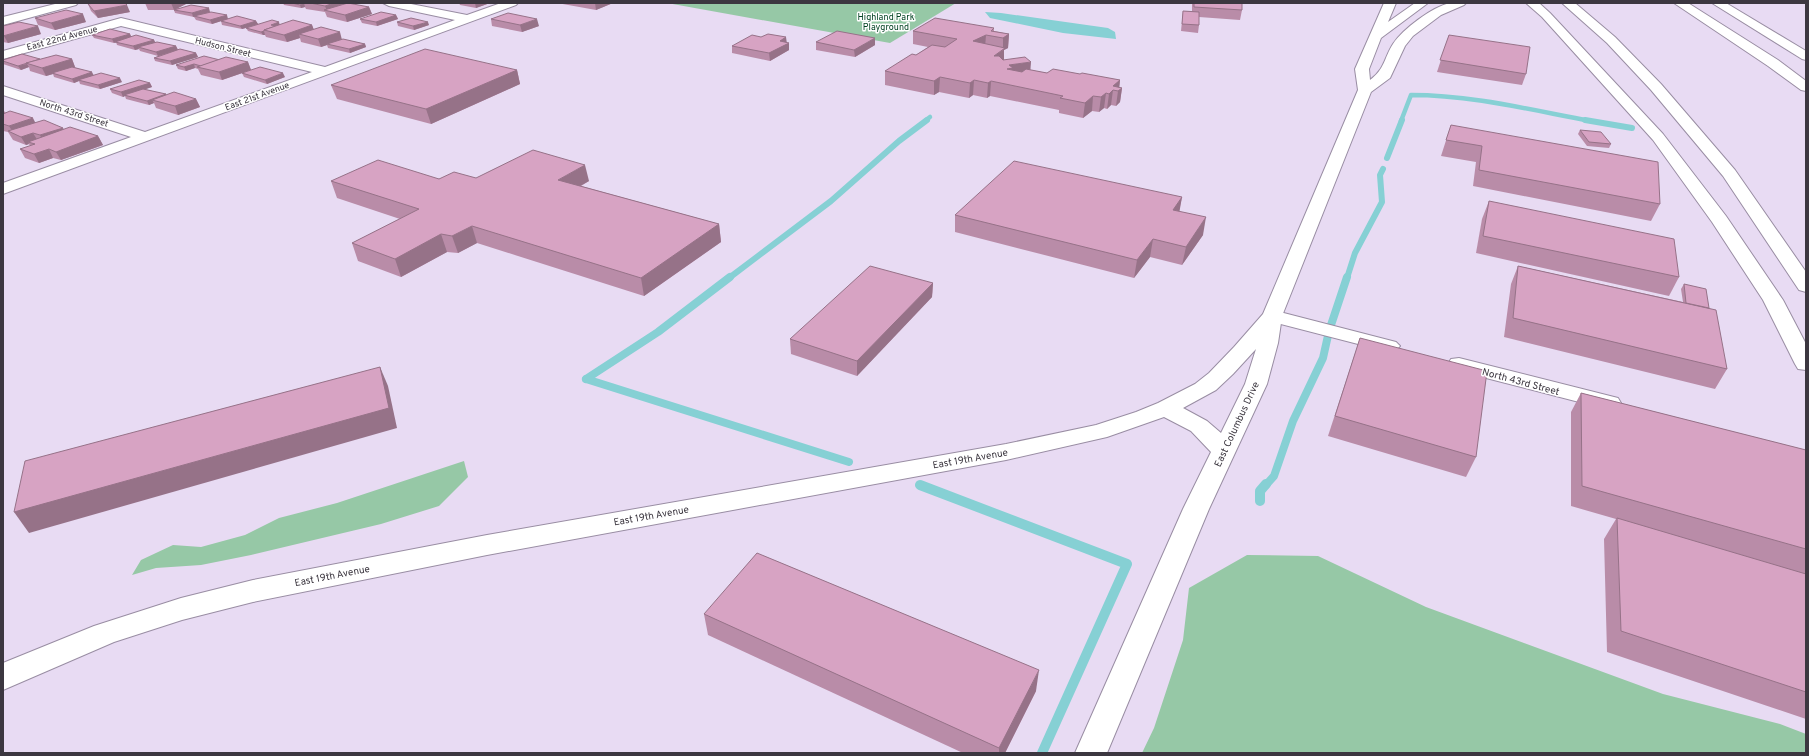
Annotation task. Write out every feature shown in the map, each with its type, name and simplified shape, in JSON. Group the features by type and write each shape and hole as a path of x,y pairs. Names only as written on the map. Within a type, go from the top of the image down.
{"main road":[{"path":"3,21 72,3"},
{"path":"389,3 468,19"},
{"name":"East 21st Avenue","path":"3,189 512,3"},
{"name":"East Columbus Drive","path":"1091,753 1196,509 1256,384 1268,342 1272,316 1365,90 1362,69 1390,3"},
{"path":"1374,38 1422,3"},
{"path":"1365,90 1385,75 1400,45 1409,33 1437,13 1460,3"},
{"path":"1532,3 1580,12 1611,40 1656,87 1729,174 1806,286"},
{"path":"1680,3 1773,63 1806,87"},
{"path":"1718,3 1806,56"},
{"path":"1556,8 1658,137 1711,208 1773,300 1806,364"},
{"name":"Hudson Street","path":"121,22 325,71"},
{"name":"East 22nd Avenue","path":"3,55 121,22"},
{"name":"North 43rd Street","path":"3,90 145,137"},
{"path":"1272,316 1411,352"},
{"name":"East 19th Avenue","path":"3,677 104,634 181,609 253,591 486,545 1006,452 1136,421 1166,409 1207,386 1233,363 1272,316"},
{"name":"North 43rd Street","path":"1441,360 1631,409"},
{"path":"1166,409 1199,426 1224,450"}],"green space":[{"name":"Highland Park Playground","path":"667,3 956,3 890,43"},
{"path":"464,461 468,477 439,506 381,524 251,555 201,565 156,568 132,575 141,560 173,545 201,547 245,535 279,518 337,503"},
{"path":"1247,555 1318,556 1426,607 1663,694 1780,724 1806,734 1806,753 1142,753 1154,728 1183,640 1189,588"}],"shaded area":[{"path":"985,12 1108,28 1115,32 1116,39 1063,33 990,18"}],"building":[{"path":"125,3 127,5 94,11 88,4"},
{"path":"292,3 304,3 300,5"},
{"path":"310,3 334,3 325,6"},
{"path":"348,3 369,7 345,15 324,10"},
{"path":"1194,3 1242,3 1242,10 1194,7"},
{"path":"191,5 209,8 192,13 174,10"},
{"path":"66,10 83,14 51,23 35,18"},
{"path":"1183,11 1199,12 1199,25 1182,24"},
{"path":"211,12 227,15 210,20 194,16"},
{"path":"381,12 396,15 376,22 360,19"},
{"path":"508,13 537,19 520,25 491,19"},
{"path":"237,16 256,21 240,26 221,21"},
{"path":"411,18 428,22 413,26 397,22"},
{"path":"935,18 994,28 991,31 1009,34 1003,38 986,35 973,41 1005,48 994,56 999,56 1003,60 1025,57 1031,62 1009,65 1013,68 1007,69 1022,72 1026,69 1047,73 1053,69 1080,74 1082,73 1120,80 1113,86 1122,88 1118,91 1113,90 1109,94 1106,93 1101,97 1093,96 1085,103 1060,98 1063,96 991,81 988,83 974,80 970,83 940,77 934,81 885,71 912,54 916,55 932,45 945,47 957,39 913,31"},
{"path":"272,20 279,22 271,25 276,26 261,32 246,28"},
{"path":"293,20 312,25 284,35 264,30"},
{"path":"19,22 38,26 3,36 3,26"},
{"path":"321,27 340,32 318,39 299,34"},
{"path":"110,29 130,34 112,39 92,35"},
{"path":"837,31 875,38 854,50 816,42"},
{"path":"768,34 786,37 780,41 789,43 769,53 732,46 752,35 761,37"},
{"path":"136,35 154,40 133,46 115,42"},
{"path":"1449,35 1530,47 1526,74 1440,60"},
{"path":"343,39 365,44 349,49 327,44"},
{"path":"157,42 176,46 156,52 138,47"},
{"path":"180,49 196,53 170,61 154,58"},
{"path":"425,49 517,70 426,109 331,85"},
{"path":"22,54 40,59 18,66 3,61 3,60"},
{"path":"56,55 72,59 42,68 26,63"},
{"path":"204,56 220,60 201,66 194,64 184,67 176,65"},
{"path":"226,57 248,62 219,72 197,67"},
{"path":"72,67 92,72 72,79 52,73"},
{"path":"260,67 283,73 265,80 242,73"},
{"path":"101,73 120,78 98,85 78,80"},
{"path":"139,80 150,83 121,92 110,89"},
{"path":"143,89 166,94 147,101 124,95"},
{"path":"174,92 196,99 175,106 152,100"},
{"path":"10,111 33,118 9,126 3,124 3,114"},
{"path":"44,120 63,128 40,135 33,133 21,137 8,131"},
{"path":"1451,125 1658,162 1660,204 1479,170 1482,146 1446,140"},
{"path":"70,127 98,136 56,152 49,149 34,154 20,149 35,144 28,142"},
{"path":"1580,130 1601,132 1611,144 1589,142"},
{"path":"533,150 585,165 558,180 719,224 641,278 472,226 452,236 441,234 395,259 352,243 419,209 331,181 378,160 439,179 454,172 476,178"},
{"path":"1014,161 1182,197 1173,210 1206,217 1186,247 1153,239 1137,260 955,215"},
{"path":"1489,201 1674,239 1679,277 1483,236"},
{"path":"870,266 933,283 857,361 790,339"},
{"path":"1518,266 1716,310 1727,369 1513,318"},
{"path":"1684,284 1706,289 1709,308 1686,303"},
{"path":"1360,338 1487,371 1476,457 1335,416"},
{"path":"380,367 389,408 14,512 25,461"},
{"path":"1581,393 1806,450 1806,549 1582,486"},
{"path":"1617,518 1806,574 1806,692 1621,631"},
{"path":"757,553 1039,670 999,748 704,614"}],"waterway":[{"path":"1401,121 1411,95 1478,100 1591,121"},
{"path":"925,121 930,117"},
{"path":"729,278 831,201 899,141 927,120"},
{"path":"1387,158 1402,120"},
{"path":"1585,120 1632,128"},
{"path":"1347,278 1355,253 1382,202 1380,175 1383,169"},
{"path":"730,277 658,332 586,379 849,462"},
{"path":"1266,485 1274,476 1293,421 1323,358 1329,331 1347,277"},
{"path":"1260,501 1260,491 1266,484"},
{"path":"920,485 1127,564 1042,753"}]}
